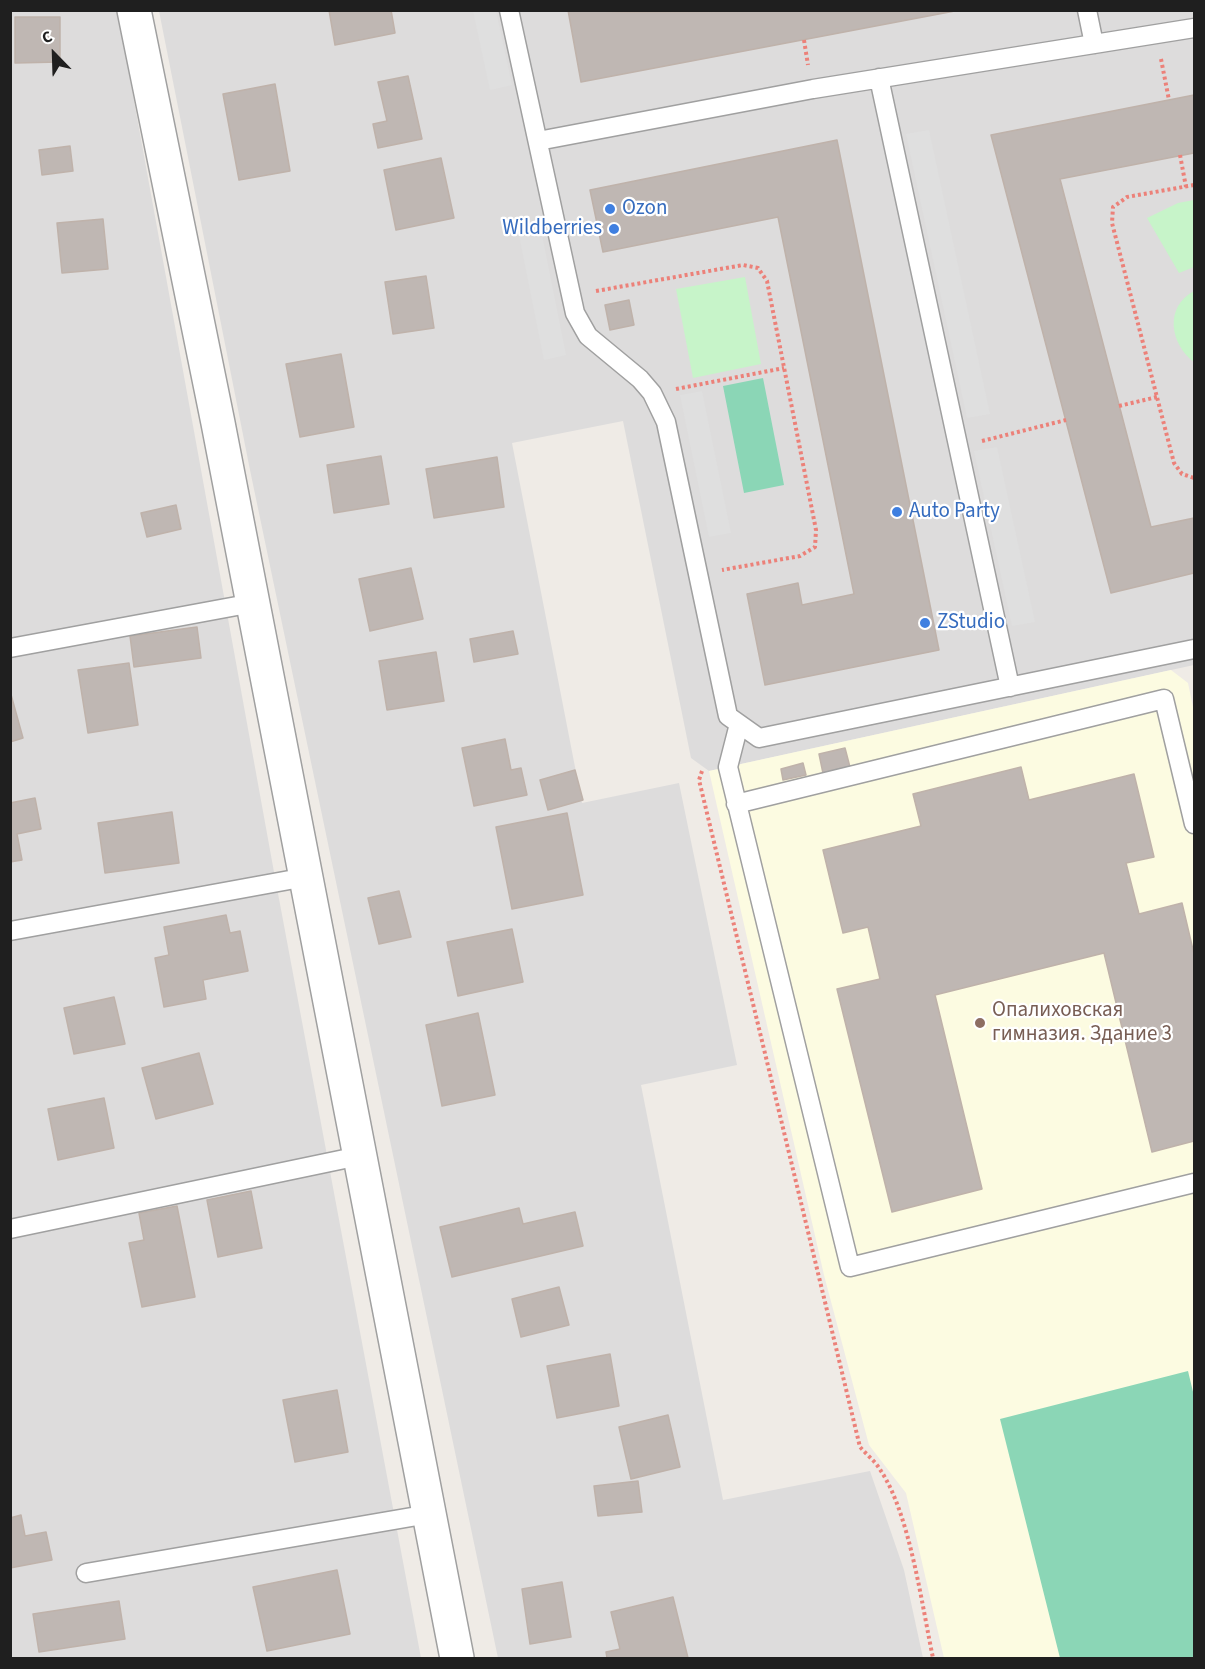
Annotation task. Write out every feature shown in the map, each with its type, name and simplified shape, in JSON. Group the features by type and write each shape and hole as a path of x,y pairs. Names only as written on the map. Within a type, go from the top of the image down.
{"street":[{"path":"134,10 253,603 457,1659"}],"lane":[{"path":"509,10 574,313 588,336 640,379 652,393 666,422 728,716 759,738 1194,649"},
{"path":"1087,10 1094,44"},
{"path":"538,141 879,78 1194,28"},
{"path":"879,78 1010,687"},
{"path":"10,648 253,603"},
{"path":"736,804 1164,699 1194,824"},
{"path":"739,724 728,767 850,1267 1194,1183"},
{"path":"10,932 306,877"},
{"path":"10,1229 359,1156"},
{"path":"87,1573 429,1514"}],"path":[{"path":"1162,63 1169,100"},
{"path":"1180,155 1186,187"},
{"path":"1194,185 1127,197 1113,207 1112,223 1174,463 1182,474 1194,478"},
{"path":"569,296 743,265 758,268 767,281 816,530 815,547 800,556 698,574"},
{"path":"652,393 784,368"},
{"path":"1119,406 1157,397"},
{"path":"958,447 1066,420"}],"shaded area":[{"path":"11,11 116,11 119,18 274,872 421,1658 11,1658"},
{"path":"159,11 1194,11 1194,665 709,771 691,758 623,421 512,443 582,803 679,783 737,1065 641,1085 723,1500 870,1471 904,1570 923,1658 498,1658 250,470"},
{"path":"473,11 496,11 512,85 490,90"},
{"path":"929,130 990,414 967,418 906,134"},
{"path":"539,220 566,355 544,360 517,225"},
{"path":"702,391 731,533 709,537 680,395"},
{"path":"997,447 1035,622 1012,626 974,451"},
{"name":"Опалиховская гимназия. Здание 3","path":"1171,670 1188,683 1194,712 1194,1658 944,1658 906,1493 869,1445 824,1275 709,771"}],"green space":[{"path":"1194,200 1194,267 1179,273 1147,218 1178,203"},
{"path":"745,277 761,364 693,378 676,289"},
{"path":"1194,291 1194,362 1180,346 1174,326 1174,316 1184,298"},
{"path":"763,378 784,485 744,493 723,386"},
{"path":"1188,1371 1194,1396 1194,1658 1060,1658 1000,1419"}],"building":[{"path":"329,10 391,10 395,33 335,45"},
{"path":"568,10 627,12 960,10 581,82"},
{"path":"15,17 60,17 60,62 15,63"},
{"path":"408,76 422,139 378,148 373,124 387,121 378,82"},
{"path":"275,84 290,171 239,180 223,94"},
{"path":"1194,95 1194,153 1060,179 1151,527 1194,518 1194,573 1111,593 991,135"},
{"path":"837,140 939,650 765,685 747,594 798,583 802,605 854,594 778,217 603,252 590,190"},
{"path":"70,146 73,171 42,175 39,150"},
{"path":"441,158 454,218 396,230 384,170"},
{"path":"103,219 108,269 62,273 57,223"},
{"path":"426,276 434,328 393,334 385,282"},
{"path":"629,300 634,325 610,330 605,305"},
{"path":"341,354 354,427 300,437 286,364"},
{"path":"381,456 389,504 334,513 327,465"},
{"path":"497,457 504,507 434,518 426,469"},
{"path":"176,505 181,529 147,537 141,513"},
{"path":"411,568 423,619 370,631 359,579"},
{"path":"197,627 201,658 134,667 130,636"},
{"path":"513,631 518,654 474,662 470,639"},
{"path":"436,652 444,701 387,710 379,661"},
{"path":"129,663 138,725 88,733 78,670"},
{"path":"10,691 23,738 10,742"},
{"path":"505,739 511,770 521,768 527,795 474,806 462,748"},
{"path":"845,748 851,771 824,778 819,754"},
{"path":"803,763 806,775 783,780 781,769"},
{"path":"1021,767 1029,800 1134,774 1154,857 1126,863 1139,914 1182,903 1194,954 1194,1141 1152,1152 1104,953 935,995 982,1189 892,1212 837,989 880,979 868,927 843,933 823,850 921,826 913,794"},
{"path":"575,770 583,800 548,810 540,780"},
{"path":"35,798 41,829 17,834 22,860 10,862 10,803"},
{"path":"172,812 179,863 105,873 98,823"},
{"path":"567,813 583,895 512,909 496,827"},
{"path":"399,891 411,937 379,944 368,898"},
{"path":"226,915 230,933 240,931 248,971 203,980 206,999 164,1007 155,958 169,955 164,927"},
{"path":"512,929 523,982 458,996 447,942"},
{"path":"114,997 125,1044 74,1054 64,1008"},
{"path":"478,1013 495,1095 442,1106 426,1025"},
{"path":"199,1053 213,1104 156,1119 142,1068"},
{"path":"104,1098 114,1148 58,1160 48,1109"},
{"path":"251,1191 262,1248 218,1257 207,1200"},
{"path":"177,1206 195,1297 142,1307 129,1243 144,1240 139,1213"},
{"path":"519,1208 523,1224 575,1212 583,1246 452,1277 440,1227"},
{"path":"559,1287 569,1325 521,1337 512,1299"},
{"path":"610,1354 619,1406 557,1418 547,1366"},
{"path":"337,1390 348,1452 295,1462 283,1400"},
{"path":"668,1415 680,1467 631,1479 619,1427"},
{"path":"638,1481 642,1512 598,1516 594,1486"},
{"path":"21,1515 25,1536 46,1532 52,1560 10,1568 10,1518"},
{"path":"337,1570 350,1634 267,1651 253,1587"},
{"path":"562,1582 571,1637 530,1644 522,1589"},
{"path":"673,1597 688,1658 607,1658 606,1652 620,1649 611,1612"},
{"path":"119,1601 125,1639 39,1652 33,1614"}],"place":[{"name":"Ozon","path":"610,209"},
{"name":"Wildberries","path":"614,229"},
{"name":"Auto Party","path":"897,512"},
{"name":"ZStudio","path":"925,623"},
{"name":"Опалиховская гимназия. Здание 3","path":"980,1023"}]}
